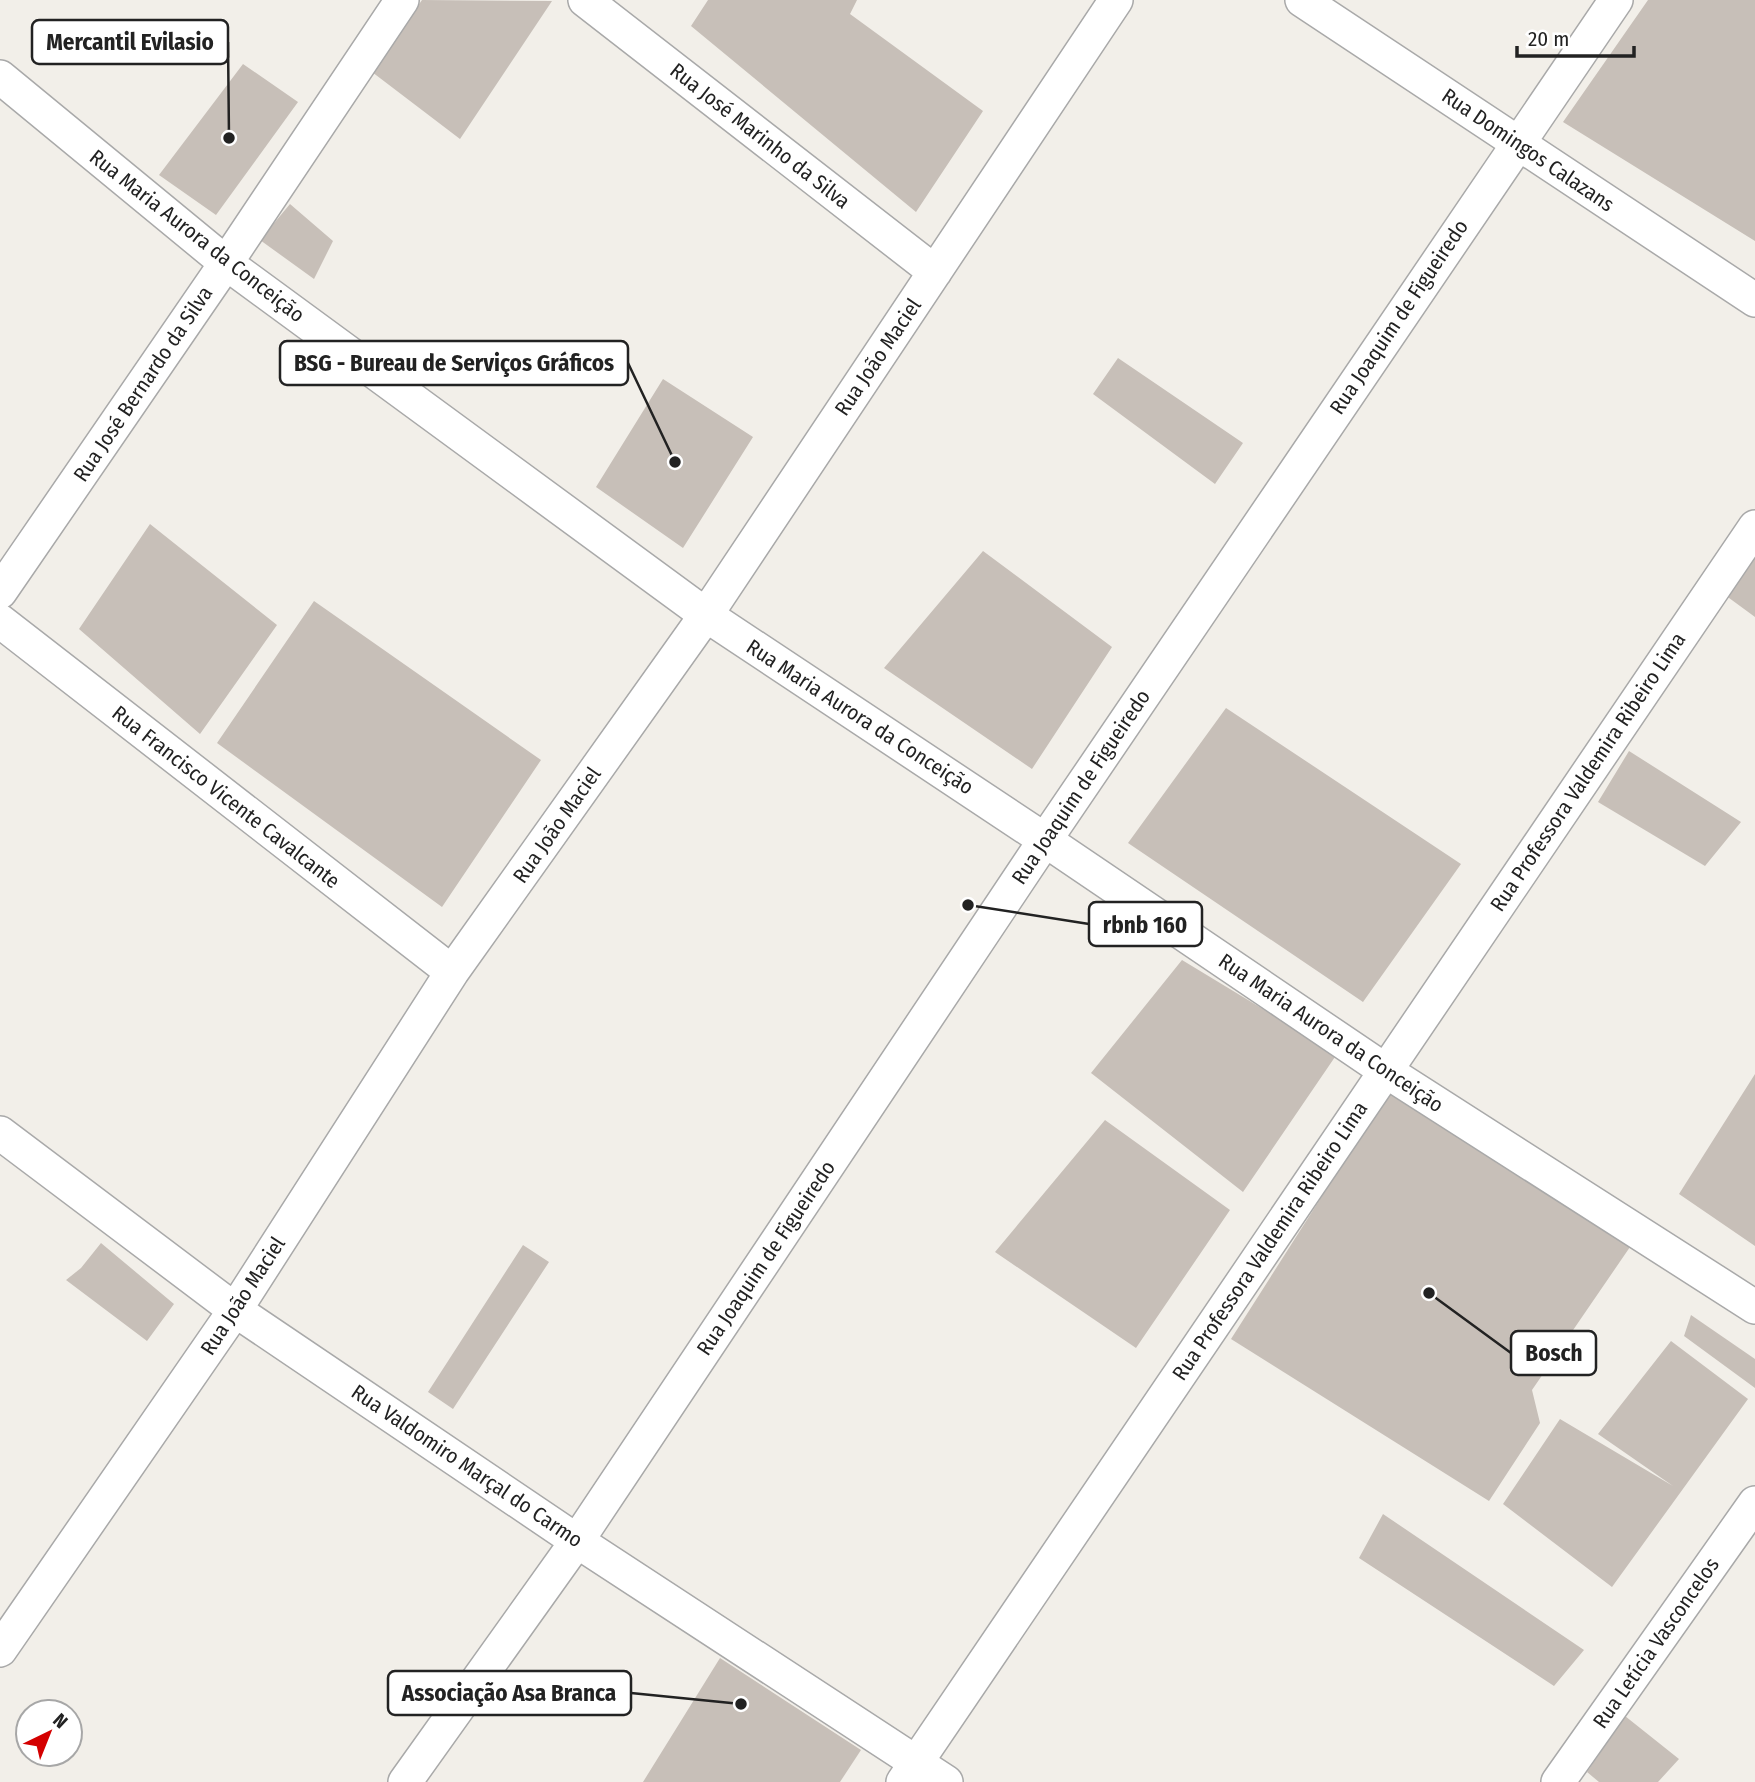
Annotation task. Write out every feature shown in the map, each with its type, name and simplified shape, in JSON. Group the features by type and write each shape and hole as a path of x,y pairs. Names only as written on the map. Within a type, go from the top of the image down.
{"street":[{"name":"Rua José Bernardo da Silva","path":"0,592 226,263 402,0"},
{"name":"Rua José Marinho da Silva","path":"585,0 935,272"},
{"name":"Rua João Maciel","path":"0,1650 236,1310 452,972 706,615 1116,0"},
{"name":"Rua Domingos Calazans","path":"1302,0 1755,300"},
{"name":"Rua Joaquim de Figueiredo","path":"405,1782 577,1541 1045,840 1616,0"},
{"name":"Rua Maria Aurora da Conceição","path":"0,77 226,263 706,615 1386,1071 1755,1307"},
{"name":"Rua Professora Valdemira Ribeiro Lima","path":"909,1772 1755,527"},
{"name":"Rua Francisco Vicente Cavalcante","path":"0,621 452,972"},
{"name":"Rua Valdomiro Marçal do Carmo","path":"0,1133 236,1310 577,1541 909,1772 946,1782"},
{"name":"Rua Letícia Vasconcelos","path":"1558,1782 1755,1503"}],"building":[{"path":"422,0 552,1 460,139 372,72"},
{"path":"708,0 857,0 850,14 983,111 916,212 691,26"},
{"path":"1648,0 1755,0 1755,241 1563,122"},
{"path":"243,64 298,102 216,215 159,175"},
{"path":"290,204 333,241 314,279 260,240"},
{"path":"1118,358 1243,443 1215,484 1093,394"},
{"path":"663,379 753,437 683,548 596,487"},
{"path":"150,524 277,625 200,734 79,629"},
{"path":"983,551 1112,647 1032,769 884,668"},
{"path":"1750,554 1755,558 1755,617 1725,595"},
{"path":"314,601 541,760 442,907 217,743"},
{"path":"1226,708 1461,864 1363,1002 1128,843"},
{"path":"1629,751 1741,822 1705,866 1598,802"},
{"path":"1182,960 1337,1054 1243,1192 1091,1073"},
{"path":"1755,1074 1755,1246 1679,1194"},
{"path":"1389,1091 1630,1247 1532,1390 1540,1423 1489,1501 1231,1339"},
{"path":"1105,1120 1230,1210 1136,1348 995,1252"},
{"path":"101,1243 174,1304 147,1341 66,1280 81,1268"},
{"path":"523,1245 549,1262 453,1409 428,1392"},
{"path":"1691,1315 1755,1359 1755,1388 1684,1336"},
{"path":"1671,1341 1748,1399 1612,1587 1503,1504 1560,1419 1673,1486 1598,1434"},
{"path":"1383,1514 1584,1650 1554,1686 1359,1558"},
{"path":"720,1658 861,1750 840,1782 643,1782"},
{"path":"1625,1716 1679,1759 1658,1782 1599,1782 1587,1772"}],"place":[{"name":"Mercantil Evilasio","path":"229,138"},
{"name":"BSG - Bureau de Serviços Gráficos","path":"675,462"},
{"name":"rbnb 160","path":"968,905"},
{"name":"Bosch","path":"1429,1293"},
{"name":"Associação Asa Branca","path":"741,1704"}]}
